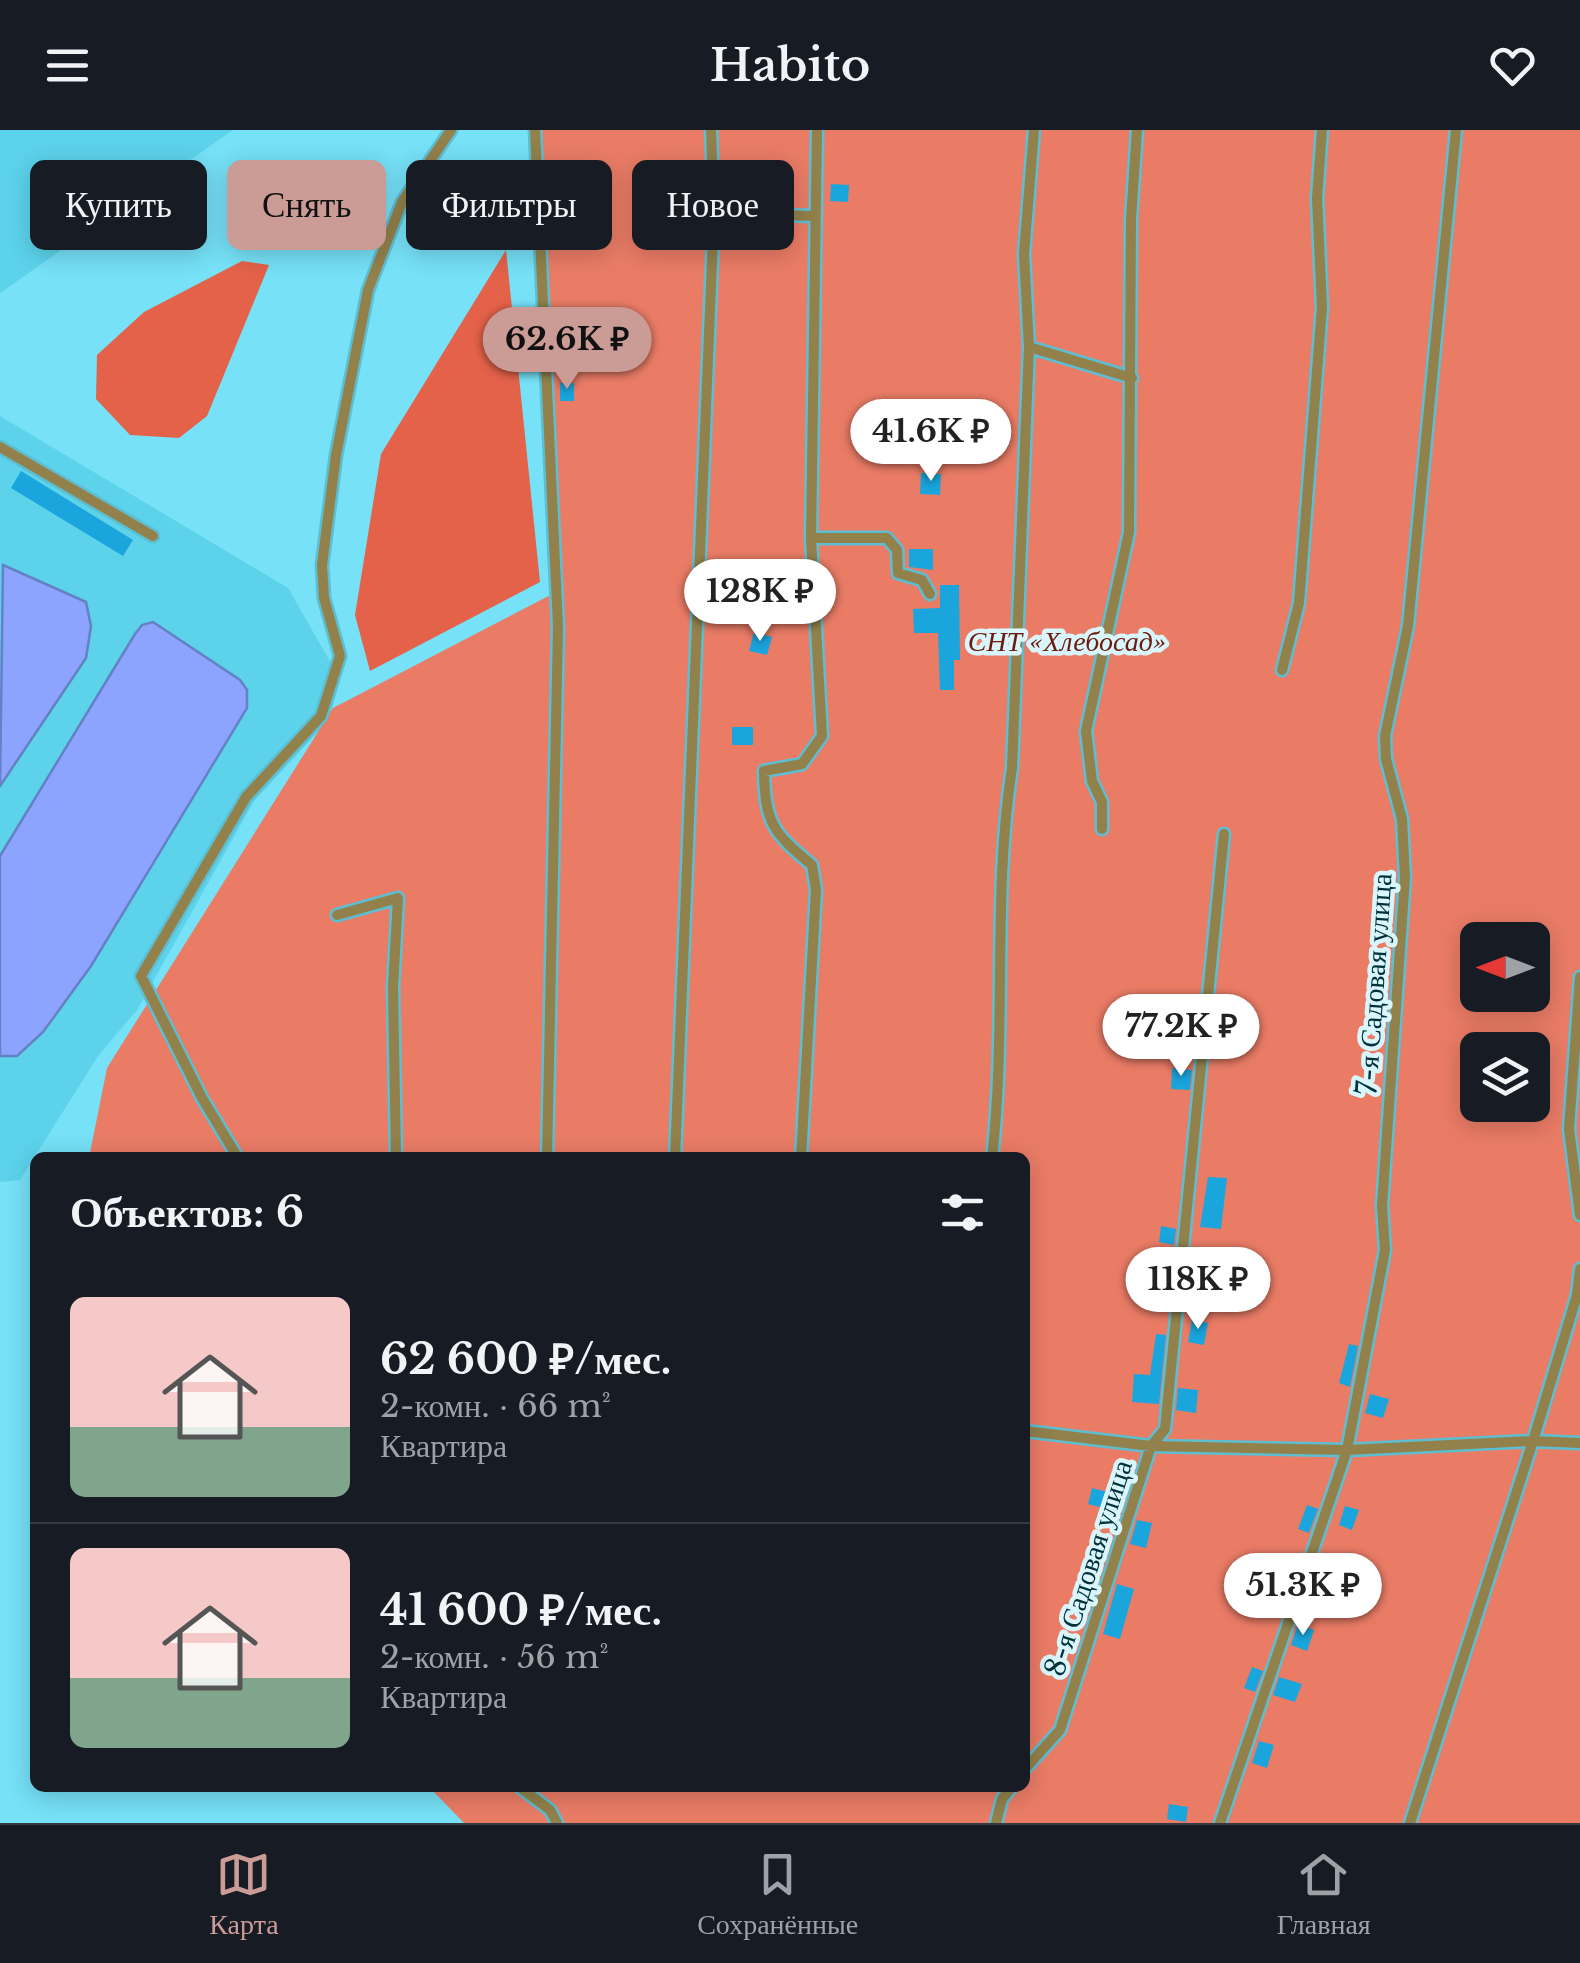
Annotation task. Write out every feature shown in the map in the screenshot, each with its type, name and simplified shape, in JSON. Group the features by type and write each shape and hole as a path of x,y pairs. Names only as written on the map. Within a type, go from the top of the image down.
{"lane":[{"path":"234,1152 202,1098 141,976 246,797 321,716 340,656 324,598 322,565 336,455 368,290 402,202 451,130"},
{"path":"535,130 558,627 547,1152"},
{"path":"710,130 711,160"},
{"path":"801,1152 816,890 812,865 778,837 772,826 765,803 764,771 796,768 821,742 811,538 813,216 818,130"},
{"path":"993,1152 1002,1072 1002,832 1012,768 1029,348 1024,254 1034,130"},
{"path":"1102,829 1102,802 1092,780 1086,731 1128,532 1131,219 1137,130"},
{"path":"1282,670 1299,603 1322,307 1317,198 1322,130"},
{"name":"7-я Садовая улица","path":"1220,1823 1347,1450 1385,1250 1382,1206 1404,878 1402,818 1386,759 1385,736 1408,626 1456,130"},
{"path":"794,215 813,216"},
{"path":"675,1152 712,250"},
{"path":"1029,348 1132,378"},
{"path":"0,447 153,536"},
{"path":"811,538 887,538 896,550 898,574 922,580 930,594"},
{"name":"8-я Садовая улица","path":"1030,1763 1060,1730 1151,1446 1165,1429 1224,834"},
{"path":"337,915 398,898 393,987 396,1152"},
{"path":"1580,976 1570,1128 1580,1215"},
{"path":"1410,1823 1533,1441 1577,1295 1580,1269"},
{"path":"1030,1432 1151,1446 1347,1450 1533,1441 1580,1444"},
{"path":"526,1792 550,1810 557,1823"},
{"path":"996,1823 1008,1792"}],"shaded area":[{"path":"0,130 233,130 190,160 30,160 30,250 61,250 0,293"},
{"path":"506,250 540,582 370,671 355,615 381,454"},
{"path":"242,261 269,265 207,416 179,438 130,435 96,399 97,355 144,312"},
{"path":"0,416 288,588 340,679 329,720 254,801 137,1010 98,1056 38,1152 30,1152 30,1164 20,1180 0,1182"},
{"path":"3,565 86,602 91,626 86,658 0,786"},
{"path":"153,622 240,680 247,690 247,708 91,966 43,1032 17,1056 0,1056 0,856 135,634 142,625"}],"green space":[{"name":"СНТ «Хлебосад»","path":"542,130 1580,130 1580,1823 464,1823 434,1792 1030,1792 1030,1152 90,1152 107,1068 333,708 562,589 547,250 612,250 612,160 543,160"}],"building":[{"path":"831,184 849,185 848,202 830,201"},
{"path":"560,383 574,383 574,401 560,401"},
{"path":"21,471 133,540 123,556 11,488"},
{"path":"921,473 941,474 940,495 920,494"},
{"path":"909,549 933,549 933,570 909,567"},
{"path":"940,585 959,585 960,660 954,660 954,690 940,690 938,633 914,633 913,609 940,608"},
{"path":"772,589 787,593 783,612 767,608"},
{"path":"754,632 772,637 767,655 749,651"},
{"path":"732,727 753,727 753,745 732,745"},
{"path":"1172,1068 1192,1070 1190,1090 1171,1089"},
{"path":"1208,1177 1227,1178 1221,1229 1200,1227"},
{"path":"1161,1226 1176,1229 1174,1245 1159,1242"},
{"path":"1197,1271 1214,1273 1213,1287 1195,1285"},
{"path":"1192,1320 1208,1323 1204,1345 1188,1342"},
{"path":"1156,1334 1166,1335 1159,1404 1132,1402 1134,1374 1150,1375"},
{"path":"1349,1344 1358,1346 1350,1387 1339,1383"},
{"path":"1178,1388 1198,1390 1196,1413 1176,1410"},
{"path":"1370,1394 1389,1399 1383,1418 1365,1413"},
{"path":"1092,1488 1119,1495 1115,1511 1088,1504"},
{"path":"1307,1505 1318,1509 1309,1533 1298,1529"},
{"path":"1345,1506 1359,1510 1352,1530 1339,1525"},
{"path":"1137,1520 1152,1523 1146,1548 1130,1544"},
{"path":"1099,1537 1111,1541 1107,1555 1094,1551"},
{"path":"1290,1558 1300,1562 1293,1581 1283,1577"},
{"path":"1117,1584 1134,1589 1120,1639 1103,1634"},
{"path":"1083,1592 1094,1595 1088,1614 1077,1610"},
{"path":"1298,1624 1314,1630 1307,1651 1291,1645"},
{"path":"1252,1667 1263,1671 1255,1692 1244,1688"},
{"path":"1279,1677 1302,1684 1295,1702 1273,1695"},
{"path":"1259,1741 1274,1745 1267,1768 1252,1763"},
{"path":"1169,1804 1188,1807 1186,1822 1167,1819"}]}
